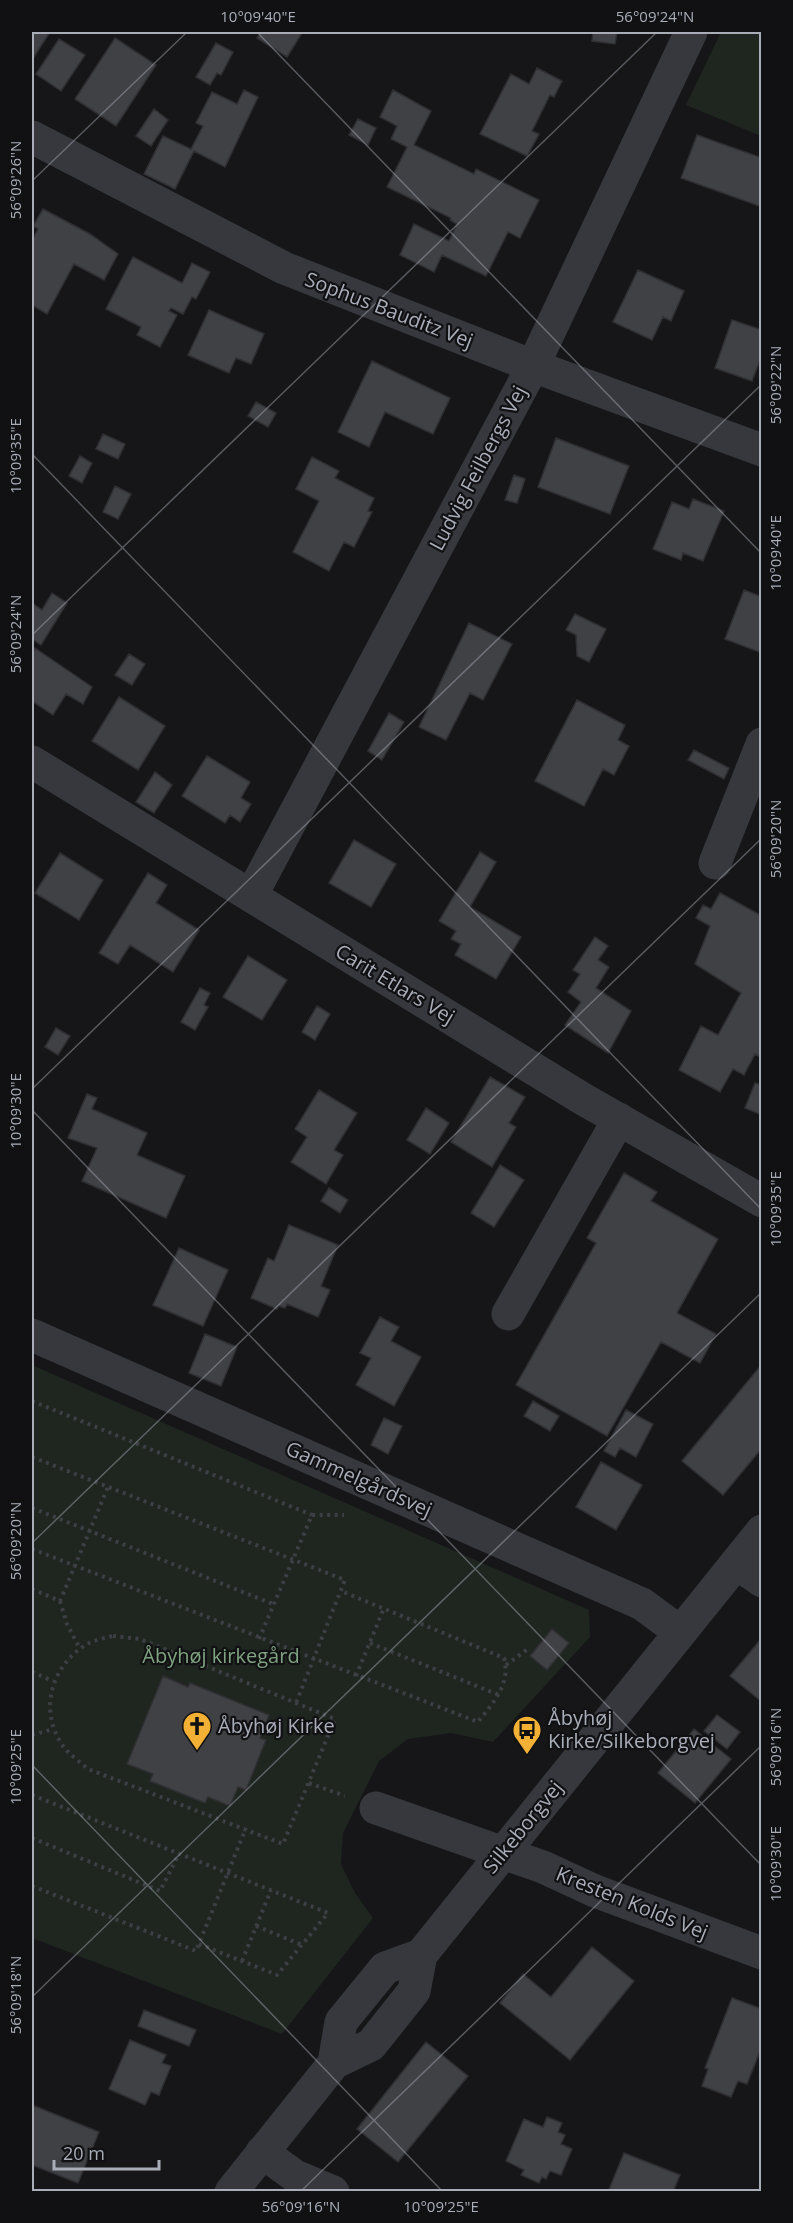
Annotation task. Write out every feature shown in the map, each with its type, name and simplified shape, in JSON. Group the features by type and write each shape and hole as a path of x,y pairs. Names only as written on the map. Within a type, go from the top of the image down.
{"street":[{"name":"Ludvig Feilbergs Vej","path":"251,896 533,366 691,32"},
{"name":"Sophus Bauditz Vej","path":"32,137 284,268 533,366 762,450"},
{"path":"715,863 762,744"},
{"name":"Carit Etlars Vej","path":"32,762 619,1119 762,1201"},
{"path":"508,1314 619,1119"},
{"name":"Gammelgårdsvej","path":"32,1335 642,1604 680,1632"},
{"name":"Silkeborgvej","path":"231,2192 334,2063 342,2022 385,1968 421,1955 680,1632 749,1572 762,1531"},
{"name":"Kresten Kolds Vej","path":"376,1808 502,1853 762,1953"},
{"path":"262,2152 295,2176 333,2192"}],"path":[{"path":"32,1401 312,1515 344,1515"},
{"path":"32,1456 345,1580 296,1703"},
{"path":"80,1649 67,1624 60,1601 108,1486"},
{"path":"32,1508 273,1604"},
{"path":"260,1639 312,1515"},
{"path":"32,1549 314,1661 478,1722 499,1695 507,1671 504,1658 341,1591"},
{"path":"32,1589 60,1601"},
{"path":"356,1676 384,1608"},
{"path":"113,1636 140,1639 335,1719 284,1844 88,1769 67,1751 53,1729 49,1706 53,1681 67,1660 88,1643 113,1636"},
{"path":"370,1643 499,1695"},
{"path":"506,1665 529,1648"},
{"path":"32,1672 53,1681"},
{"path":"32,1735 53,1729"},
{"path":"32,1795 328,1913 277,1975 199,1944"},
{"path":"32,1886 196,1952 246,1828"},
{"path":"32,1838 160,1891 179,1854"},
{"path":"242,1961 271,1890"},
{"path":"256,1926 302,1945"}],"green space":[{"path":"721,32 761,32 761,136 686,105"},
{"name":"Åbyhøj kirkegård","path":"32,1365 589,1610 590,1637 493,1742 451,1733 408,1739 379,1761 343,1833 341,1864 355,1893 373,1918 282,2034 32,1938"}],"building":[{"path":"32,32 50,32 32,60"},
{"path":"261,32 302,33 287,57 257,38"},
{"path":"593,32 617,32 615,44 592,41"},
{"path":"115,38 156,65 116,126 75,99"},
{"path":"59,39 85,55 61,91 36,74"},
{"path":"216,43 233,52 221,75 217,73 210,85 196,77"},
{"path":"537,68 562,81 554,97 550,95 532,131 539,134 527,156 480,134 511,74 529,84"},
{"path":"244,90 258,97 225,167 194,151 175,189 144,174 163,136 191,149 203,126 196,123 212,92 237,104"},
{"path":"393,90 431,111 414,145 474,174 476,169 539,200 520,238 508,232 486,276 442,255 434,272 400,255 414,224 449,241 457,224 450,220 451,218 387,187 407,147 391,139 397,126 380,117"},
{"path":"154,109 168,120 151,146 136,136"},
{"path":"358,119 376,128 368,145 349,135"},
{"path":"697,135 762,158 762,207 681,178"},
{"path":"43,209 90,234 118,254 104,280 74,264 47,314 32,305 32,240 38,229 33,226"},
{"path":"133,257 182,283 192,263 210,272 196,299 192,297 183,314 171,308 169,311 177,315 160,347 137,335 141,327 106,309"},
{"path":"638,270 684,291 671,321 663,317 652,340 613,322"},
{"path":"209,310 264,334 251,364 236,358 229,373 188,355"},
{"path":"732,320 762,330 762,355 752,381 715,368"},
{"path":"372,361 450,398 433,434 385,412 369,447 338,432"},
{"path":"256,402 276,413 268,427 248,416"},
{"path":"103,434 125,444 118,459 96,449"},
{"path":"556,438 629,466 610,514 538,487"},
{"path":"80,456 92,463 82,483 69,476"},
{"path":"312,457 339,471 335,478 374,498 368,511 372,512 354,547 344,542 329,571 293,552 319,501 296,489"},
{"path":"514,475 525,479 517,503 505,500"},
{"path":"115,486 131,494 118,519 103,512"},
{"path":"693,499 724,511 703,561 683,553 681,560 653,549 672,502 689,509"},
{"path":"744,590 762,597 762,653 725,639"},
{"path":"52,593 67,603 41,645 32,639 32,603 42,610"},
{"path":"575,614 606,629 589,662 577,656 576,635 566,630"},
{"path":"469,623 512,644 483,700 470,693 446,740 419,727"},
{"path":"35,648 92,687 83,704 66,694 53,715 32,701 32,653"},
{"path":"129,654 145,664 132,685 115,675"},
{"path":"119,697 165,726 138,770 92,741"},
{"path":"577,700 625,725 618,740 629,746 614,775 603,769 584,806 535,781"},
{"path":"389,713 404,722 382,760 368,751"},
{"path":"694,750 729,768 724,779 688,760"},
{"path":"207,756 250,782 241,798 251,804 240,822 230,815 225,823 182,796"},
{"path":"155,772 172,785 154,813 136,802"},
{"path":"354,840 396,864 371,907 329,883"},
{"path":"480,852 496,862 470,907 521,937 496,979 455,955 461,944 451,939 456,931 439,921"},
{"path":"60,853 103,880 79,920 35,893"},
{"path":"148,873 167,885 156,903 199,930 173,972 130,945 118,964 99,953"},
{"path":"720,893 762,916 762,1058 755,1054 744,1075 733,1069 720,1092 679,1070 701,1026 718,1035 741,993 695,964 710,926 696,918 703,905 711,909"},
{"path":"595,937 608,946 598,960 609,967 596,988 631,1011 608,1053 565,1025 581,1002 568,992 580,974 573,970"},
{"path":"248,956 287,980 262,1020 223,997"},
{"path":"200,988 210,993 204,1005 208,1007 195,1030 181,1022"},
{"path":"317,1006 330,1014 315,1040 302,1032"},
{"path":"56,1028 70,1036 58,1055 45,1047"},
{"path":"490,1077 525,1097 509,1123 516,1127 492,1167 451,1142"},
{"path":"755,1083 762,1085 762,1115 745,1108"},
{"path":"319,1090 357,1113 334,1150 343,1155 326,1184 291,1162 307,1137 295,1129"},
{"path":"87,1094 97,1098 92,1109 147,1133 137,1155 185,1176 166,1218 82,1181 97,1148 68,1138"},
{"path":"426,1108 449,1123 430,1154 407,1140"},
{"path":"500,1165 524,1180 494,1227 471,1213"},
{"path":"624,1173 657,1192 651,1201 718,1239 677,1313 716,1334 700,1363 661,1342 607,1436 516,1385 596,1243 587,1238"},
{"path":"329,1188 348,1200 340,1213 321,1201"},
{"path":"289,1225 338,1245 321,1286 330,1290 318,1317 287,1304 285,1308 278,1306 277,1309 251,1298 268,1258 274,1261"},
{"path":"179,1248 228,1270 203,1326 153,1305"},
{"path":"380,1317 399,1327 391,1341 421,1357 394,1406 356,1385 371,1358 360,1353"},
{"path":"205,1334 237,1347 221,1386 189,1373"},
{"path":"762,1364 762,1448 723,1495 682,1461"},
{"path":"533,1401 559,1416 550,1431 524,1416"},
{"path":"626,1410 653,1424 636,1457 620,1448 615,1457 604,1451"},
{"path":"384,1418 402,1426 388,1454 371,1445"},
{"path":"601,1462 642,1485 616,1530 576,1507"},
{"path":"552,1629 569,1643 547,1670 530,1656"},
{"path":"762,1639 762,1702 730,1676"},
{"name":"Åbyhøj Kirke","path":"163,1676 188,1687 190,1683 269,1715 260,1738 266,1740 246,1790 238,1787 230,1806 208,1797 205,1803 150,1781 153,1774 127,1764"},
{"path":"717,1715 740,1732 727,1749 704,1731"},
{"path":"694,1729 731,1759 695,1803 658,1773"},
{"path":"592,1947 634,1981 570,2060 500,2003 523,1974 551,1997"},
{"path":"732,1998 762,2009 762,2046 747,2084 738,2081 731,2097 702,2086 708,2069 705,2068"},
{"path":"144,2010 196,2030 189,2046 138,2026"},
{"path":"130,2040 166,2055 162,2063 171,2066 159,2095 151,2092 145,2105 109,2089"},
{"path":"426,2042 468,2076 398,2162 357,2129"},
{"path":"32,2105 99,2132 78,2183 32,2165"},
{"path":"547,2117 562,2123 558,2132 565,2135 561,2144 572,2149 561,2175 550,2171 546,2179 542,2177 539,2183 521,2175 524,2170 506,2161 524,2119 543,2127"},
{"path":"624,2153 680,2175 673,2192 608,2192"}],"place":[{"name":"Åbyhøj Kirke","path":"197,1752"},
{"name":"Åbyhøj Kirke/Silkeborgvej","path":"527,1756"}]}
